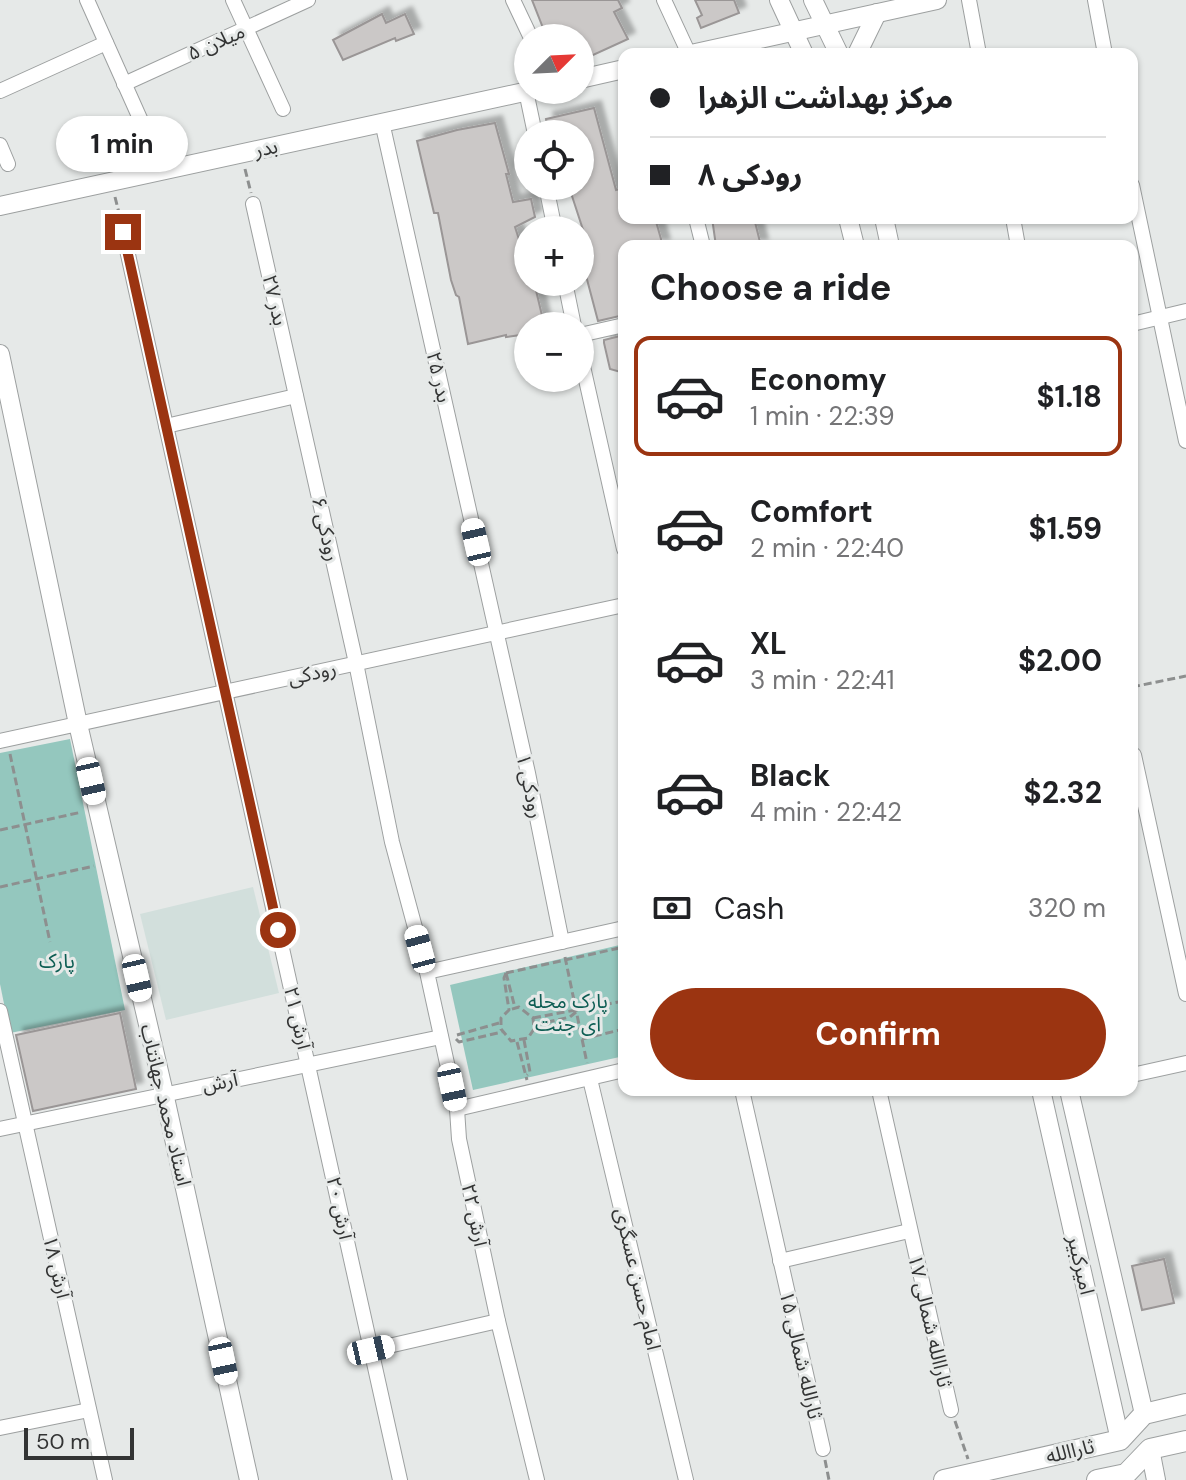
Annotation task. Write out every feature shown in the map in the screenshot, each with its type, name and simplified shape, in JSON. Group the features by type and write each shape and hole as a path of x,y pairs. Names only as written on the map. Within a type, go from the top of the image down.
{"main road":[{"path":"1150,1449 1144,1414 1186,1404"},
{"name":"ثاراالله","path":"944,1480 1120,1440 1144,1414"},
{"path":"1120,1440 1126,1477"},
{"path":"1097,1480 1126,1477 1150,1449 1186,1441"}],"street":[{"path":"87,0 163,170"},
{"path":"233,0 283,109"},
{"name":"میلان ۵","path":"124,84 308,0"},
{"path":"513,0 524,24"},
{"path":"664,0 687,48"},
{"path":"779,0 801,48"},
{"path":"813,0 836,48"},
{"path":"719,48 937,0"},
{"path":"969,0 978,48"},
{"path":"1095,0 1104,48"},
{"path":"860,48 877,13"},
{"path":"0,91 106,43"},
{"path":"594,76 618,70"},
{"name":"بدر","path":"0,206 514,94"},
{"name":"بدر ۲۵","path":"382,122 496,632"},
{"path":"0,145 8,164"},
{"name":"بدر ۲۷","path":"253,204 296,396"},
{"path":"1138,214 1186,441"},
{"name":"آرش ۲۱","path":"123,232 309,1065"},
{"path":"1138,322 1186,311"},
{"path":"594,332 618,326"},
{"name":"استاد محمد جهانتاب","path":"0,354 78,724 164,1093 249,1480"},
{"path":"589,392 618,522"},
{"path":"166,426 296,396"},
{"name":"رودکی ۶","path":"296,396 356,663 392,842"},
{"name":"رودکی","path":"3,740 618,606"},
{"name":"رودکی ۱","path":"496,632 562,942"},
{"path":"1138,773 1186,994"},
{"name":"آرش ۲۲","path":"392,842 427,972 498,1321 537,1480"},
{"path":"427,972 618,929"},
{"name":"آرش ۱۸","path":"0,1011 105,1480"},
{"name":"آرش","path":"0,1129 441,1037"},
{"path":"1138,1074 1186,1063"},
{"name":"آرش ۲۰","path":"309,1065 400,1480"},
{"path":"457,1109 618,1072"},
{"name":"امام حسن عسگری","path":"590,1079 686,1480"},
{"name":"ثارالله شمالی ۱۵","path":"743,1096 823,1449"},
{"name":"ثاراالله شمالی ۱۷","path":"880,1096 951,1410"},
{"name":"امیرکبیر","path":"1042,1096 1120,1440"},
{"name":"امیرکبیر","path":"1070,1096 1144,1414"},
{"path":"780,1261 909,1231"},
{"path":"371,1350 498,1321"},
{"path":"0,1428 89,1410"},
{"path":"1150,1449 1156,1480"}],"path":[{"path":"242,153 253,204"},
{"path":"112,181 123,232"},
{"path":"1138,686 1186,676"},
{"path":"3,740 50,942"},
{"path":"0,830 98,809"},
{"path":"0,887 110,862"},
{"path":"562,942 590,1079"},
{"path":"506,973 618,948"},
{"path":"506,973 515,1008"},
{"path":"506,973 509,1010"},
{"path":"533,1018 618,1002"},
{"path":"500,1023 506,1038 517,1042 532,1034 534,1025 533,1018 525,1009 515,1008 509,1010 500,1023 458,1033 455,1038 459,1042 502,1032"},
{"path":"534,1025 570,1017 576,1012"},
{"path":"582,1039 618,1030"},
{"path":"517,1042 526,1076 530,1072 524,1040"},
{"path":"951,1410 973,1473"}],"shaded area":[{"path":"253,887 279,993 166,1020 140,914"}],"green space":[{"name":"پارک","path":"70,739 125,1010 10,1033 0,984 0,753"},
{"name":"پارک محله ای جنت","path":"618,945 618,1057 473,1090 450,985"}],"building":[{"path":"532,0 618,0 622,8 614,12 628,39 594,55 594,24 541,24"},
{"path":"695,0 734,0 739,13 701,28 697,18 702,15"},
{"path":"382,14 386,23 405,14 414,34 396,41 395,38 343,60 333,40"},
{"path":"594,108 618,190 618,224 657,224 661,240 618,240 618,316 598,321 591,296 594,296 594,216 579,216 573,200 594,200 594,120 546,120"},
{"path":"495,123 513,202 531,200 535,216 514,216 514,296 537,296 541,312 514,312 514,336 468,344 438,213 434,213 417,141"},
{"path":"713,224 756,224 760,240 715,240"},
{"path":"618,336 618,371 610,369 604,340"},
{"path":"120,1013 136,1089 33,1111 16,1035"},
{"path":"1164,1259 1174,1303 1142,1310 1132,1266"}],"route":[{"path":"123,232 278,930"}]}
